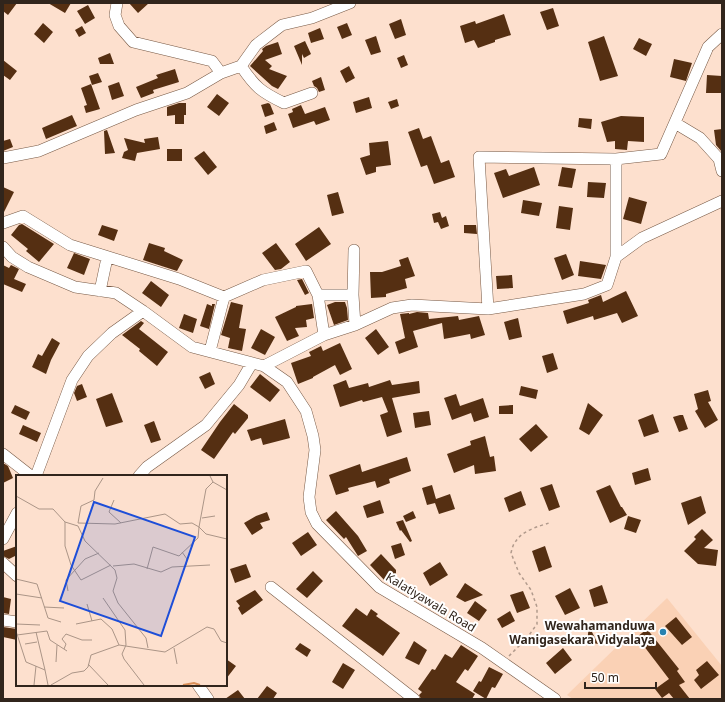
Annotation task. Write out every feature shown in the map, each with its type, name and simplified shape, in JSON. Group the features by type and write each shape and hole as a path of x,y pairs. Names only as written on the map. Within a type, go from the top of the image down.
{"street":[{"path":"117,3 115,14 119,26 134,42 212,61 221,73"},
{"path":"3,158 39,151 136,110 187,93 221,73 241,66 256,45 282,25 312,18 350,3"},
{"path":"488,309 479,157 616,158 661,154 708,47 722,34"},
{"path":"241,66 252,82 267,95 284,103 312,93"},
{"path":"675,123 700,138 719,159 722,171"},
{"path":"264,366 324,335 355,325 392,308 412,305 488,309 584,294 608,284 616,257 616,158"},
{"path":"616,257 642,238 722,201"},
{"path":"3,223 23,216 70,245 107,258 179,279 224,298 263,280 306,271 318,295 324,335"},
{"name":"Kalatiyawala Road","path":"3,247 12,257 28,267 76,287 116,293 192,347 264,366 287,382 306,411 314,436 315,450 308,497 311,512 317,524 379,587 482,648 554,699"},
{"path":"354,250 352,295 355,325"},
{"path":"100,291 107,258"},
{"path":"318,295 352,295"},
{"path":"210,351 224,298"},
{"path":"36,475 72,380 88,356 112,333 143,311"},
{"path":"140,475 147,467 206,425 239,385 252,362"},
{"path":"3,454 30,475"},
{"path":"3,539 16,515"},
{"path":"3,563 16,575"},
{"path":"271,587 414,699"},
{"path":"3,620 16,622"},
{"path":"199,686 208,699"}],"path":[{"path":"502,662 527,638 537,624 537,607 531,590 519,573 511,553 516,541 524,534 538,526 550,524"}],"shaded area":[{"name":"Wewahamanduwa Wanigasekara Vidyalaya","path":"667,598 722,666 722,699 573,699 567,695"}],"building":[{"path":"3,3 17,3 8,15 3,11"},
{"path":"48,3 71,3 65,13"},
{"path":"129,3 149,3 138,13"},
{"path":"88,5 95,18 85,24 77,11"},
{"path":"553,8 559,26 547,30 540,12"},
{"path":"504,14 511,35 495,40 495,42 478,48 474,40 465,43 460,26 475,21 476,24"},
{"path":"401,19 406,35 395,39 389,24"},
{"path":"43,23 53,32 44,43 34,34"},
{"path":"347,23 352,35 342,39 337,27"},
{"path":"82,26 86,33 79,37 75,30"},
{"path":"320,28 324,39 311,43 308,33"},
{"path":"376,36 381,52 371,55 365,40"},
{"path":"604,36 618,76 600,81 588,42"},
{"path":"639,38 652,44 646,56 633,49"},
{"path":"305,41 311,54 304,58 302,54 302,65 294,46"},
{"path":"278,42 282,54 265,60 272,66 269,69 287,76 278,89 272,86 250,66 263,51 262,49"},
{"path":"110,53 114,64 100,64 98,58"},
{"path":"404,55 408,65 401,68 397,58"},
{"path":"674,59 692,63 686,81 670,77"},
{"path":"3,60 17,71 10,80 3,75"},
{"path":"349,66 355,78 346,83 340,71"},
{"path":"175,69 179,82 153,90 154,93 141,98 136,87 158,78 156,75"},
{"path":"98,73 102,82 92,85 89,76"},
{"path":"707,75 722,76 721,93 706,93"},
{"path":"321,77 325,90 319,92 312,81"},
{"path":"119,82 124,96 112,100 108,86"},
{"path":"91,84 100,109 86,113 84,106 87,105 81,88"},
{"path":"217,94 229,103 219,116 207,107"},
{"path":"369,97 372,108 356,113 353,102"},
{"path":"397,99 399,106 391,109 388,102"},
{"path":"179,103 186,103 184,124 175,124 175,115 167,116 167,107"},
{"path":"268,103 270,104 274,114 265,117 261,105"},
{"path":"301,105 305,114 325,107 330,120 316,125 314,121 293,128 288,114 293,112 292,109"},
{"path":"72,115 77,126 46,139 42,128"},
{"path":"621,116 644,117 644,142 628,141 627,150 615,149 615,141 607,142 601,122"},
{"path":"579,118 592,119 591,129 578,127"},
{"path":"274,122 277,130 266,134 264,126"},
{"path":"419,128 423,139 431,136 441,163 449,160 455,177 434,184 427,165 421,167 408,132"},
{"path":"722,129 722,152 716,145 714,130"},
{"path":"107,130 115,153 105,154 104,131"},
{"path":"158,137 160,149 137,153 135,161 122,158 124,152 128,150 124,138 145,143 144,139"},
{"path":"10,139 13,147 3,151 3,141"},
{"path":"388,141 391,165 376,167 376,172 366,175 360,158 370,155 369,143"},
{"path":"167,149 182,149 182,161 167,161"},
{"path":"204,151 217,167 208,175 194,158"},
{"path":"534,167 540,185 503,198 494,173 506,169 509,176"},
{"path":"562,167 576,169 572,188 558,186"},
{"path":"588,182 606,183 604,198 587,197"},
{"path":"3,187 14,192 3,214"},
{"path":"338,192 344,213 332,216 327,195"},
{"path":"629,197 647,202 641,224 623,219"},
{"path":"523,200 542,203 539,216 521,213"},
{"path":"559,206 573,208 570,230 556,228"},
{"path":"440,212 442,218 446,216 449,226 441,229 438,222 434,223 432,214"},
{"path":"22,224 54,244 39,262 26,251 28,249 11,235 19,225"},
{"path":"102,225 118,230 114,241 98,235"},
{"path":"464,225 476,225 477,234 464,233"},
{"path":"319,227 331,244 306,261 295,244"},
{"path":"149,243 165,248 164,251 183,260 177,271 143,260"},
{"path":"276,243 290,262 281,269 275,270 262,253"},
{"path":"74,253 90,259 84,275 67,268"},
{"path":"566,254 574,275 562,280 554,258"},
{"path":"408,257 415,276 405,279 407,288 386,294 386,297 371,298 370,272 382,272 401,266 399,260"},
{"path":"580,261 606,265 601,279 578,276"},
{"path":"3,265 9,268 11,265 19,269 14,279 26,284 22,292 3,284"},
{"path":"512,275 513,288 497,289 496,276"},
{"path":"302,279 309,293 305,295 297,280"},
{"path":"151,281 169,295 161,307 142,293"},
{"path":"626,291 638,316 622,323 617,313 594,320 593,316 567,324 563,311 589,303 588,300 601,295 603,302"},
{"path":"231,302 243,305 239,328 246,329 242,351 228,348 230,338 221,335"},
{"path":"335,302 345,302 348,320 334,325 327,305"},
{"path":"207,304 212,306 212,304 215,304 209,329 200,326"},
{"path":"312,304 314,318 306,320 307,327 295,328 299,336 287,341 275,317 296,306"},
{"path":"417,312 428,313 429,319 458,316 459,320 479,316 485,335 471,339 470,334 444,339 442,323 413,331 418,347 399,354 395,342 405,338 400,314"},
{"path":"184,314 197,319 193,333 179,328"},
{"path":"518,318 522,337 509,340 504,322"},
{"path":"141,321 144,323 139,329 168,352 157,366 139,351 140,349 122,335"},
{"path":"261,329 275,337 265,355 251,348"},
{"path":"376,329 389,347 378,355 365,338"},
{"path":"52,338 60,343 51,360 46,374 32,367 38,354 42,356"},
{"path":"340,343 352,369 340,375 335,365 313,378 298,384 291,363 311,356 309,352 321,346 323,351"},
{"path":"553,353 558,369 547,373 542,356"},
{"path":"210,372 215,384 205,389 199,377"},
{"path":"260,374 280,390 270,402 250,387"},
{"path":"346,380 349,388 368,383 369,387 390,380 392,385 419,381 420,393 392,398 402,432 387,437 380,415 388,412 382,397 363,402 362,400 340,407 333,385"},
{"path":"82,384 87,397 77,401 74,393 77,386"},
{"path":"521,386 538,390 536,399 519,395"},
{"path":"708,390 711,401 708,402 718,420 705,428 695,411 698,409 694,394"},
{"path":"112,393 123,422 106,427 96,399"},
{"path":"456,394 460,406 483,398 489,417 474,422 471,413 452,420 444,398"},
{"path":"588,403 603,415 589,435 579,429"},
{"path":"234,404 248,415 248,418 235,434 233,432 214,459 201,450"},
{"path":"15,405 30,412 26,420 11,413"},
{"path":"513,405 513,414 499,414 499,406"},
{"path":"429,411 431,425 415,428 413,413"},
{"path":"653,414 659,432 644,437 638,420"},
{"path":"683,415 688,429 679,432 673,417"},
{"path":"285,419 290,438 263,445 261,438 251,441 247,430"},
{"path":"154,421 161,440 151,443 144,425"},
{"path":"536,424 548,437 531,452 519,439"},
{"path":"23,425 41,433 37,442 19,434"},
{"path":"485,436 490,457 494,456 496,471 475,474 474,465 454,473 447,454 471,445 470,441"},
{"path":"407,457 411,471 389,479 390,483 377,488 375,481 348,488 349,491 336,495 329,475 360,464 362,472"},
{"path":"3,463 8,466 13,478 3,483"},
{"path":"648,468 651,480 635,485 632,473"},
{"path":"552,484 560,507 549,511 540,488"},
{"path":"432,485 436,499 450,494 455,509 439,514 435,503 427,505 422,488"},
{"path":"610,485 621,507 627,515 610,523 596,491"},
{"path":"521,491 526,505 509,512 504,498"},
{"path":"701,496 706,513 688,525 681,503"},
{"path":"380,500 384,513 367,518 363,506"},
{"path":"336,511 358,536 367,551 358,556 346,537 344,539 326,520"},
{"path":"413,511 416,518 406,522 403,516"},
{"path":"267,512 270,520 260,523 263,528 252,535 244,523"},
{"path":"628,516 641,520 636,533 624,529"},
{"path":"403,520 412,541 410,542 401,530 400,531 396,522"},
{"path":"702,529 713,540 704,548 718,550 716,566 698,564 684,551 696,539 694,537"},
{"path":"308,532 317,545 301,556 292,543"},
{"path":"401,543 405,555 395,559 391,546"},
{"path":"16,546 16,556 9,559 3,556 3,551"},
{"path":"545,546 552,567 539,572 532,551"},
{"path":"381,554 396,570 396,573 386,582 370,565"},
{"path":"440,562 448,575 430,586 423,573"},
{"path":"246,564 251,577 235,583 230,569"},
{"path":"313,571 323,581 307,598 296,589"},
{"path":"465,583 483,595 465,602 456,597"},
{"path":"602,585 608,603 594,607 589,590"},
{"path":"570,588 580,608 565,615 555,596"},
{"path":"255,590 263,600 242,615 238,608 240,606 236,601"},
{"path":"523,591 530,608 517,613 510,595"},
{"path":"3,597 11,599 9,614 3,613"},
{"path":"475,601 487,610 479,621 467,613"},
{"path":"356,608 367,616 371,609 378,614 376,616 400,633 383,656 342,626"},
{"path":"510,611 515,621 502,628 497,619"},
{"path":"676,617 692,637 682,645 665,626"},
{"path":"589,626 598,644 587,642"},
{"path":"3,627 16,629 16,640 3,637"},
{"path":"647,629 679,669 677,671 685,682 679,685 690,699 674,699 669,693 662,698 655,689 669,679 637,637"},
{"path":"414,641 427,650 419,665 405,658"},
{"path":"300,643 311,650 307,657 295,649"},
{"path":"461,645 478,656 468,671 465,669 456,682 475,694 472,699 421,699 419,695 422,692 418,689 432,669 435,670 445,654 452,658"},
{"path":"563,648 572,660 555,674 546,663"},
{"path":"227,660 236,666 227,678"},
{"path":"707,661 719,675 701,689 694,680 699,675 696,670"},
{"path":"343,663 355,670 343,689 332,682"},
{"path":"489,667 503,674 495,688 492,687 486,699 473,691 479,681 481,682"},
{"path":"267,686 277,693 273,699 257,699"},
{"path":"238,690 245,699 225,699"}],"place":[{"name":"Wewahamanduwa Wanigasekara Vidyalaya","path":"663,632"}]}
